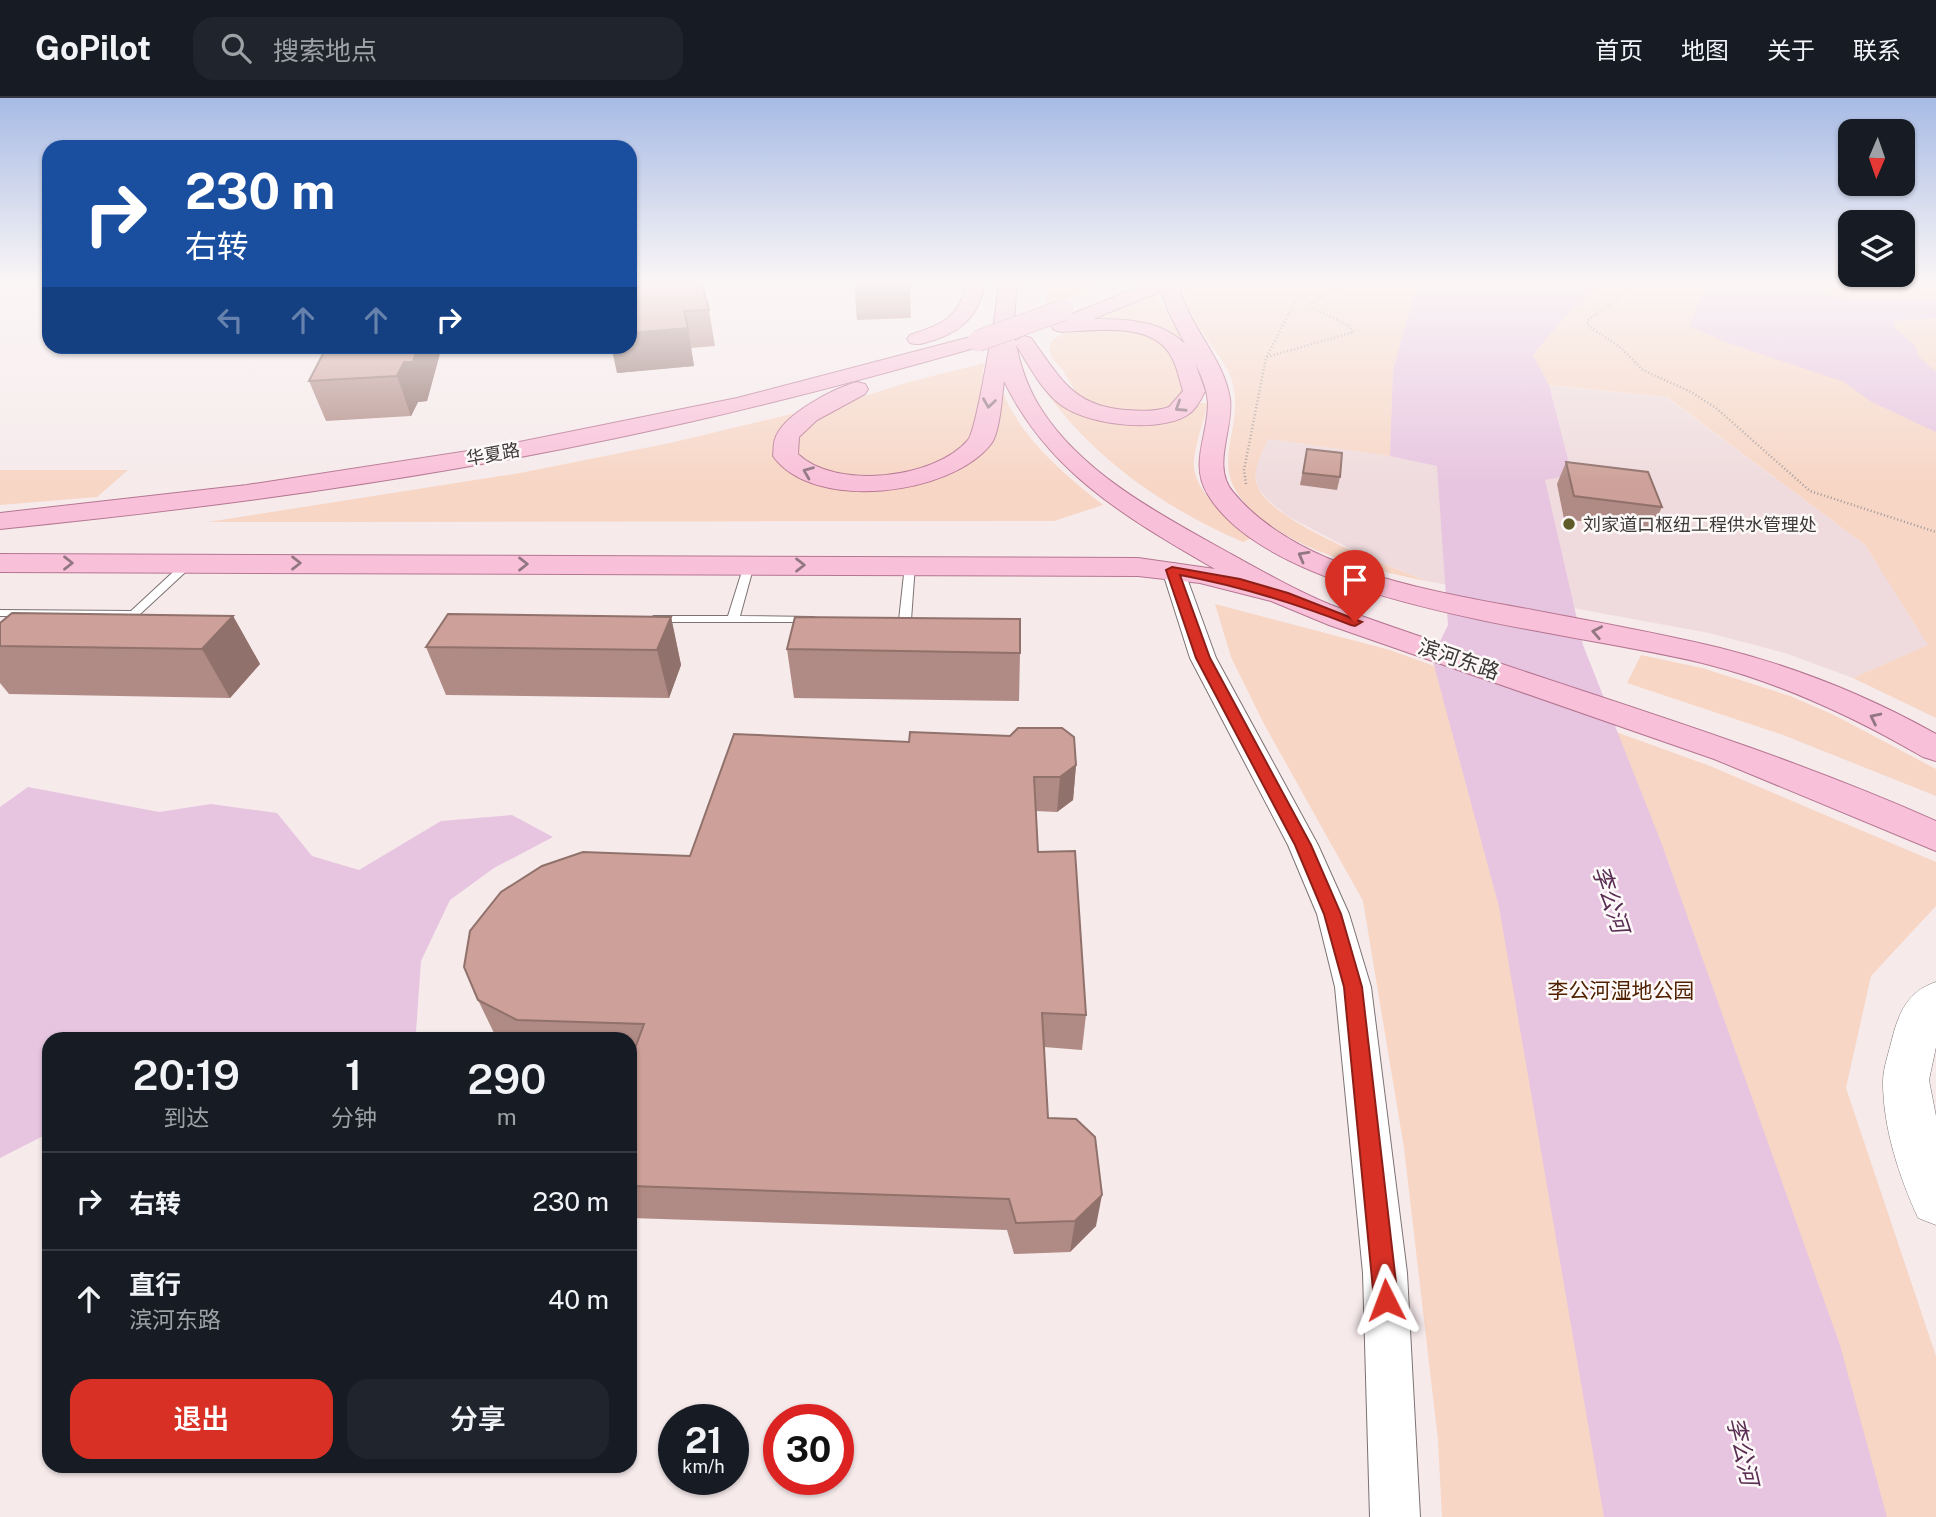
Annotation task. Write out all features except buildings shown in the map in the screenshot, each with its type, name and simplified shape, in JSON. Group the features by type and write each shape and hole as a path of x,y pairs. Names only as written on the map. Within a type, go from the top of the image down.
{"main road":[{"path":"410,468 808,372 880,350"},
{"name":"华夏路","path":"0,520 194,499 410,468 676,419 954,350"},
{"name":"华夏路","path":"0,537 192,515 495,468 629,442 859,388 965,350"},
{"path":"859,388 807,417 794,428 786,439 785,447 786,455 794,466 809,474 850,483 903,481 935,473 959,463 976,450 982,440 996,350"},
{"name":"滨河东路","path":"1001,350 1031,414 1060,449 1099,484 1158,526 1284,595 1421,622"},
{"name":"滨河东路","path":"1006,350 1059,422 1091,455 1155,506 1210,537 1322,589 1421,622 1695,728 1936,837"},
{"path":"1010,350 1072,403 1096,412 1126,417 1159,416 1177,412 1189,401 1194,391 1179,350"},
{"path":"1201,350 1217,391 1210,475 1222,496 1248,522 1421,622 1664,645 1759,668 1805,684 1936,749"},
{"path":"0,563 1138,567 1172,570 1240,583 1284,595"},
{"name":"滨河东路","path":"1695,728 1844,771 1936,810"}],"street":[{"path":"1172,570 1203,658 1303,845 1332,914 1353,987 1385,1273 1395,1517"},
{"path":"1936,1000 1919,1021 1906,1080 1918,1153 1936,1201"}],"lane":[{"path":"0,613 134,614 189,563"},
{"path":"733,620 749,565"},
{"path":"892,620 910,620 910,565"},
{"path":"638,619 826,620"}],"path":[{"path":"1251,491 1246,484 1244,470 1266,358 1270,350"},
{"path":"1266,358 1291,350"},
{"path":"1623,350 1643,370 1691,392 1716,408 1810,491 1936,532"}],"shaded area":[{"name":"刘家道口枢纽工程供水管理处","path":"1393,370 1666,397 1865,545 1929,645 1853,678 1785,653 1709,633 1427,581 1362,555 1287,516 1266,498 1257,486 1255,468 1268,439 1390,456"}],"green space":[{"path":"1051,350 1170,350 1183,384 1183,392 1170,409 1122,413 1095,408 1080,397 1051,355"},
{"path":"1214,350 1398,350 1393,370 1390,456 1268,439 1258,461 1256,479 1267,499 1284,514 1307,528 1360,554 1427,581 1354,564 1304,545 1261,518 1244,502 1229,471 1228,456 1235,393 1225,366"},
{"path":"1537,350 1936,350 1936,718 1853,678 1928,645 1865,545 1667,397 1549,385 1533,355"},
{"path":"984,363 976,433 956,455 912,474 857,477 820,470 797,455 800,435 813,422 832,410 913,381"},
{"path":"997,393 1003,393 1022,426 1046,455 1103,505 1054,521 208,522 520,473 670,443 804,411 774,451 780,464 794,473 899,487 926,483 949,475 978,458 989,444"},
{"path":"1047,393 1068,408 1177,417 1192,412 1200,403 1208,403 1196,449 1194,466 1198,483 1211,501 1254,537 1243,542 1215,529 1187,515 1135,481 1087,440"},
{"path":"0,470 128,470 97,497 0,505"},
{"name":"李公河湿地公园","path":"1215,604 1390,650 1710,766 1936,862 1936,906 1871,976 1846,1088 1936,1356 1936,1517 1442,1517 1438,1440 1404,1148 1363,901 1264,724 1231,657"},
{"path":"1641,655 1702,668 1790,696 1834,715 1936,769 1936,796 1783,735 1627,683"}],"water":[{"name":"李公河","path":"1398,350 1537,350 1533,355 1549,385 1572,475 1545,480 1583,645 1661,842 1840,1345 1887,1517 1604,1517 1499,907 1432,658 1448,625 1437,466 1390,456 1393,370"},
{"path":"1749,350 1917,350 1918,356 1936,372 1936,432 1870,401 1844,382"},
{"path":"28,787 159,812 211,804 277,813 312,856 359,870 441,821 512,815 553,837 494,868 450,900 421,961 416,1032 42,1032 42,1137 0,1158 0,807"}],"place":[{"name":"刘家道口枢纽工程供水管理处","path":"1569,524"}],"route":[{"path":"1355,622 1284,595 1200,574 1172,570 1203,658 1303,845 1332,914 1353,987 1386,1300"}]}
